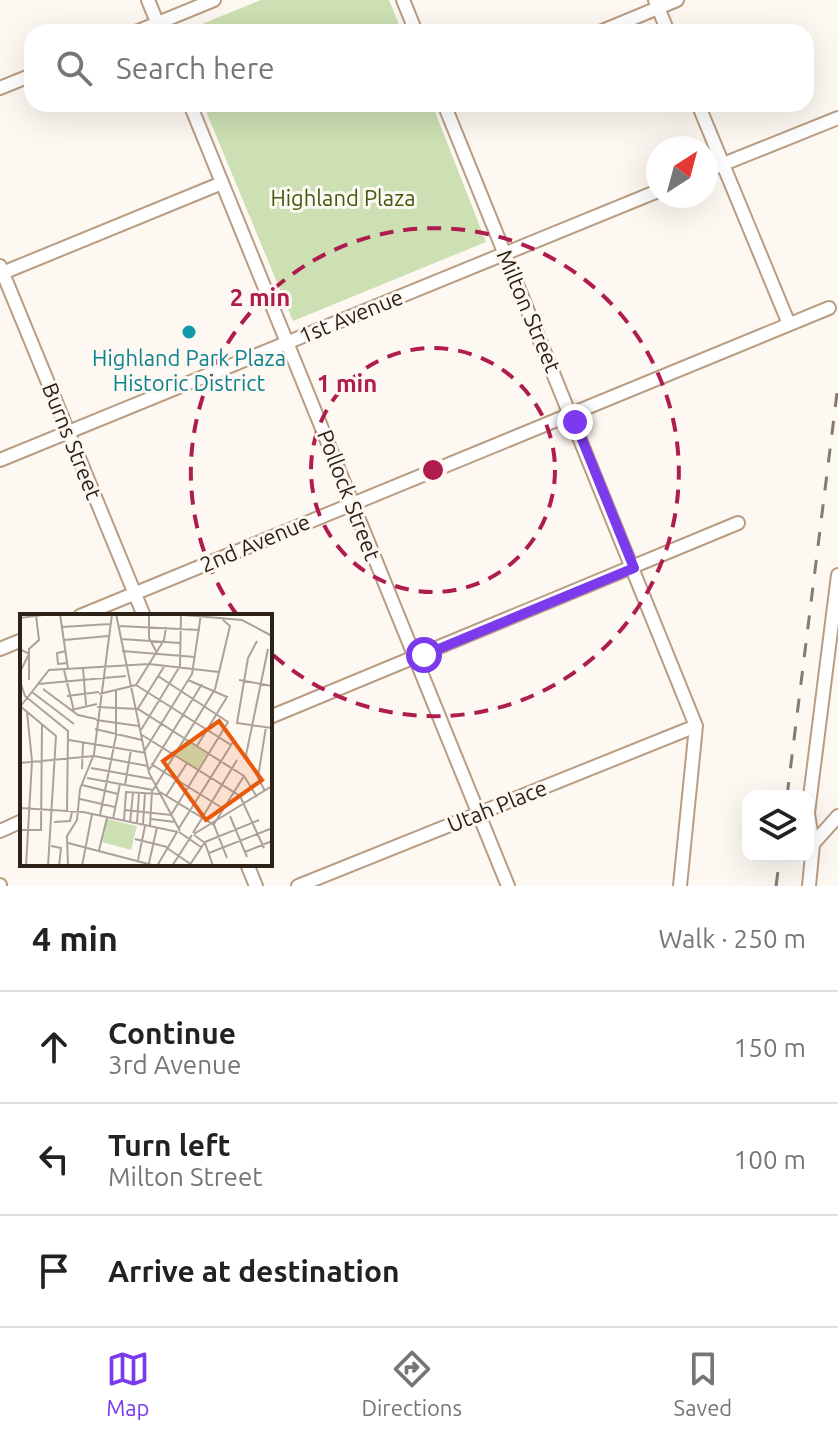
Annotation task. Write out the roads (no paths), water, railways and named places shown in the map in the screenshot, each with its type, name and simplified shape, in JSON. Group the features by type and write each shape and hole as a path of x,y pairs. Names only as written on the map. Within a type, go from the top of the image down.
{"street":[{"path":"148,0 157,24"},
{"path":"167,24 214,0"},
{"path":"403,0 413,24"},
{"path":"616,24 656,4 677,0"},
{"path":"656,4 665,24"},
{"path":"0,88 24,78"},
{"name":"Pollock Street","path":"193,112 508,886"},
{"name":"Milton Street","path":"447,112 696,726 680,886"},
{"path":"701,112 789,324"},
{"path":"718,166 838,118"},
{"path":"1,271 222,183"},
{"name":"1st Avenue","path":"0,460 646,196"},
{"name":"Burns Street","path":"1,271 143,614"},
{"name":"2nd Avenue","path":"85,614 829,308"},
{"path":"272,716 738,523"},
{"path":"811,790 838,575"},
{"path":"0,649 20,641"},
{"name":"Utah Place","path":"298,886 696,726"},
{"path":"814,843 838,816"},
{"path":"0,831 20,822"},
{"path":"809,886 811,862"},
{"path":"248,866 256,886"}],"railway":[{"path":"788,790 838,385"},
{"path":"776,886 779,862"}],"place":[{"name":"Highland Park Plaza Historic District","path":"189,332"}],"park label":[{"name":"Highland Plaza","path":"343,198"}]}
